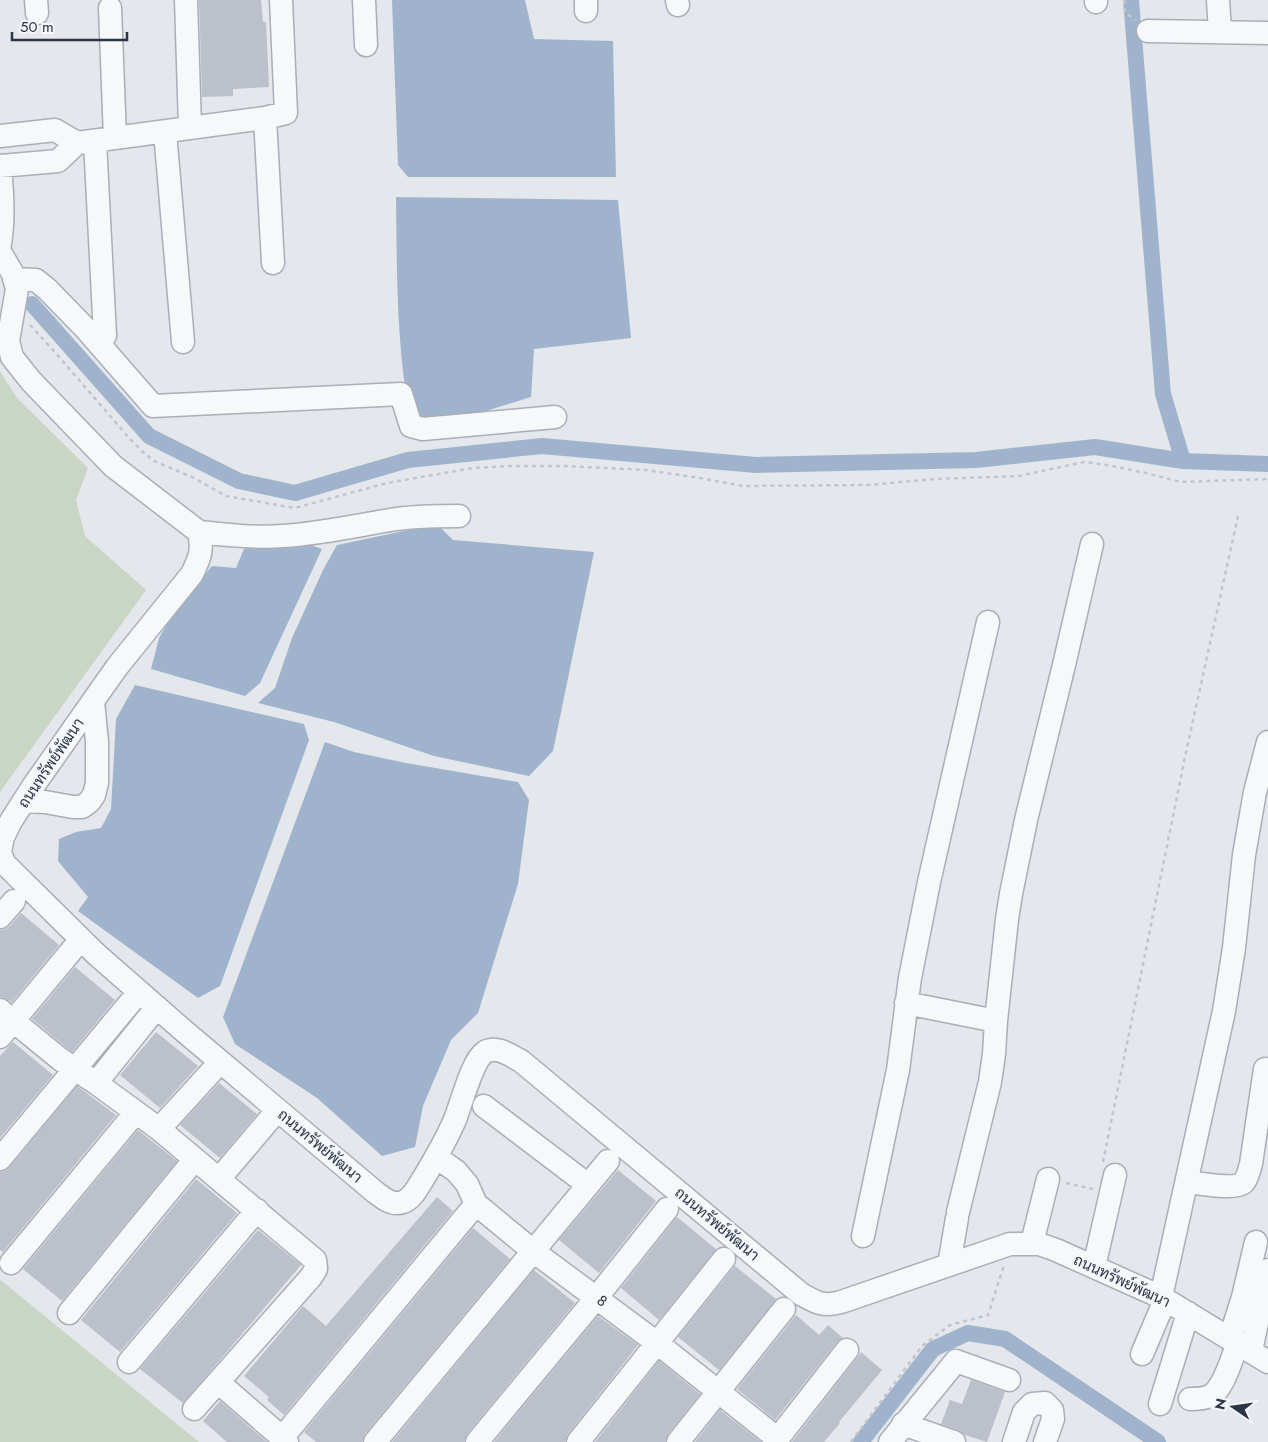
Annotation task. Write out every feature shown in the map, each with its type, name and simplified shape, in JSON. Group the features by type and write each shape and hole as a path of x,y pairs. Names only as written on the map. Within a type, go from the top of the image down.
{"street":[{"path":"186,0 190,127"},
{"path":"0,166 58,161 96,141 265,118 286,113 281,0"},
{"path":"364,0 366,45"},
{"path":"1218,0 1220,32"},
{"path":"105,336 96,141 110,8"},
{"path":"1148,31 1268,33"},
{"path":"265,118 274,263"},
{"path":"0,136 55,130 96,141"},
{"path":"165,132 183,342"},
{"path":"0,170 4,225 0,244"},
{"path":"0,252 12,274 17,289 8,340 12,357 31,381 113,466 199,532 240,537 284,536 328,531 392,519 459,516"},
{"path":"14,279 36,280 46,289 85,328 153,406 401,394 411,426 423,429 555,417"},
{"name":"ถนนทรัพย์พัฒนา","path":"199,532 202,545 200,556 192,574 117,666 24,800 3,836 0,852 4,863 96,954 385,1199 393,1203 402,1203 410,1197 436,1156 454,1122 472,1071 486,1052 494,1050 505,1052 521,1061 801,1294 816,1302 829,1305 841,1302 1010,1244 1032,1244 1056,1250 1163,1298 1247,1349"},
{"path":"949,1265 957,1215 990,1082 1011,894 1026,820 1092,544"},
{"path":"863,1236 898,1070 906,1003 928,882 988,622"},
{"path":"24,800 82,807 94,796 97,742 94,700"},
{"path":"1142,1354 1163,1298 1186,1182 1224,1011 1234,948 1244,855 1255,792 1268,742"},
{"path":"72,950 4,1023 96,1083 159,1129 315,1260 316,1269 311,1277 194,1409"},
{"path":"0,1159 139,992"},
{"path":"906,1003 996,1021"},
{"path":"96,1083 157,1007"},
{"path":"1186,1182 1234,1186 1242,1183 1247,1176 1265,1069"},
{"path":"159,1129 212,1071"},
{"path":"484,1106 588,1185"},
{"path":"11,1263 136,1112"},
{"path":"219,1179 269,1120"},
{"name":"8","path":"436,1156 456,1171 467,1184 476,1204 533,1251 657,1342 719,1391 776,1440"},
{"path":"69,1313 195,1159"},
{"path":"375,1442 608,1161"},
{"path":"1094,1267 1108,1173"},
{"path":"1032,1244 1048,1179"},
{"path":"218,1382 284,1440 476,1204"},
{"path":"477,1442 597,1297 667,1208"},
{"path":"129,1362 257,1210"},
{"path":"1247,1349 1243,1297 1256,1242"},
{"path":"578,1442 724,1259"},
{"path":"1190,1399 1203,1399 1212,1395 1220,1387 1247,1349 1268,1270"},
{"path":"678,1442 784,1309"},
{"path":"1160,1404 1188,1314"},
{"path":"776,1440 847,1350"},
{"path":"890,1442 956,1361 1009,1380"},
{"path":"1014,1442 1024,1412 1032,1404 1045,1403 1052,1410 1053,1419 1045,1442"},
{"path":"903,1424 954,1442"}],"path":[{"path":"1124,0 1125,12"},
{"path":"13,312 54,350 130,439 154,461 192,477 226,496 295,508 387,483 472,468 508,466 564,466 646,470 742,486 869,485 935,479 1019,476 1084,462 1146,473 1181,482 1268,478"},
{"path":"1108,1173 1187,747 1238,516"},
{"path":"1048,1179 1097,1190"},
{"path":"851,1442 922,1346 950,1325 988,1315 1010,1244"}],"green space":[{"path":"0,371 17,398 88,468 76,500 85,536 146,590 0,792"},
{"path":"0,1280 3,1282 199,1442 0,1442"}],"water":[{"path":"392,0 525,0 534,39 613,41 616,177 408,177 398,165"},
{"path":"396,197 618,200 631,338 534,349 531,397 464,418 410,417 405,390 400,335"},
{"path":"437,524 453,540 594,552 553,751 529,776 434,756 334,722 258,703 275,688 292,638 323,570 337,545"},
{"path":"284,536 322,549 260,683 245,696 151,669 159,638 175,610 212,566 236,568 244,549"},
{"path":"135,685 304,724 309,740 220,986 198,998 78,911 88,897 58,861 59,839 76,832 101,828 111,809 116,719"},
{"path":"325,742 354,752 406,763 518,782 529,800 518,884 478,1013 451,1040 423,1106 415,1147 382,1156 317,1098 235,1044 223,1017"}],"building":[{"path":"199,0 261,0 263,22 266,22 269,87 233,89 233,96 202,97"},
{"path":"21,913 59,945 12,1002 0,997 0,930 10,926"},
{"path":"75,967 115,1000 72,1052 32,1019"},
{"path":"156,1032 198,1066 160,1108 120,1075"},
{"path":"13,1042 53,1075 0,1138 0,1056"},
{"path":"219,1083 257,1114 220,1158 180,1125"},
{"path":"77,1086 116,1115 3,1252 0,1250 0,1172 10,1167"},
{"path":"138,1130 177,1161 62,1301 23,1269"},
{"path":"618,1170 656,1201 599,1273 559,1240"},
{"path":"196,1179 237,1213 120,1352 81,1320"},
{"path":"437,1197 453,1211 284,1415 267,1400 269,1397 244,1376 303,1306 326,1326"},
{"path":"677,1217 716,1249 659,1320 621,1288"},
{"path":"473,1228 510,1259 365,1434 362,1442 316,1442 304,1432"},
{"path":"258,1230 301,1265 183,1403 140,1369"},
{"path":"735,1266 776,1299 719,1370 678,1337"},
{"path":"534,1270 575,1303 467,1434 464,1442 392,1442"},
{"path":"796,1315 819,1335 828,1325 843,1338 837,1342 775,1420 737,1389"},
{"path":"598,1316 638,1345 568,1434 565,1442 494,1442"},
{"path":"861,1352 882,1370 824,1442 792,1442 857,1358"},
{"path":"659,1361 700,1394 668,1434 665,1442 595,1442"},
{"path":"971,1380 1005,1392 987,1442 941,1424 950,1400 962,1404"},
{"path":"220,1401 267,1442 227,1442 203,1421"},
{"path":"720,1410 761,1442 695,1442"}],"waterway":[{"path":"1131,0 1163,394 1183,461"},
{"path":"32,304 149,436 239,481 295,493 408,460 542,446 756,465 976,460 1095,447 1183,461 1268,464"},
{"path":"861,1442 933,1349 968,1333 1005,1339 1158,1442"}]}
